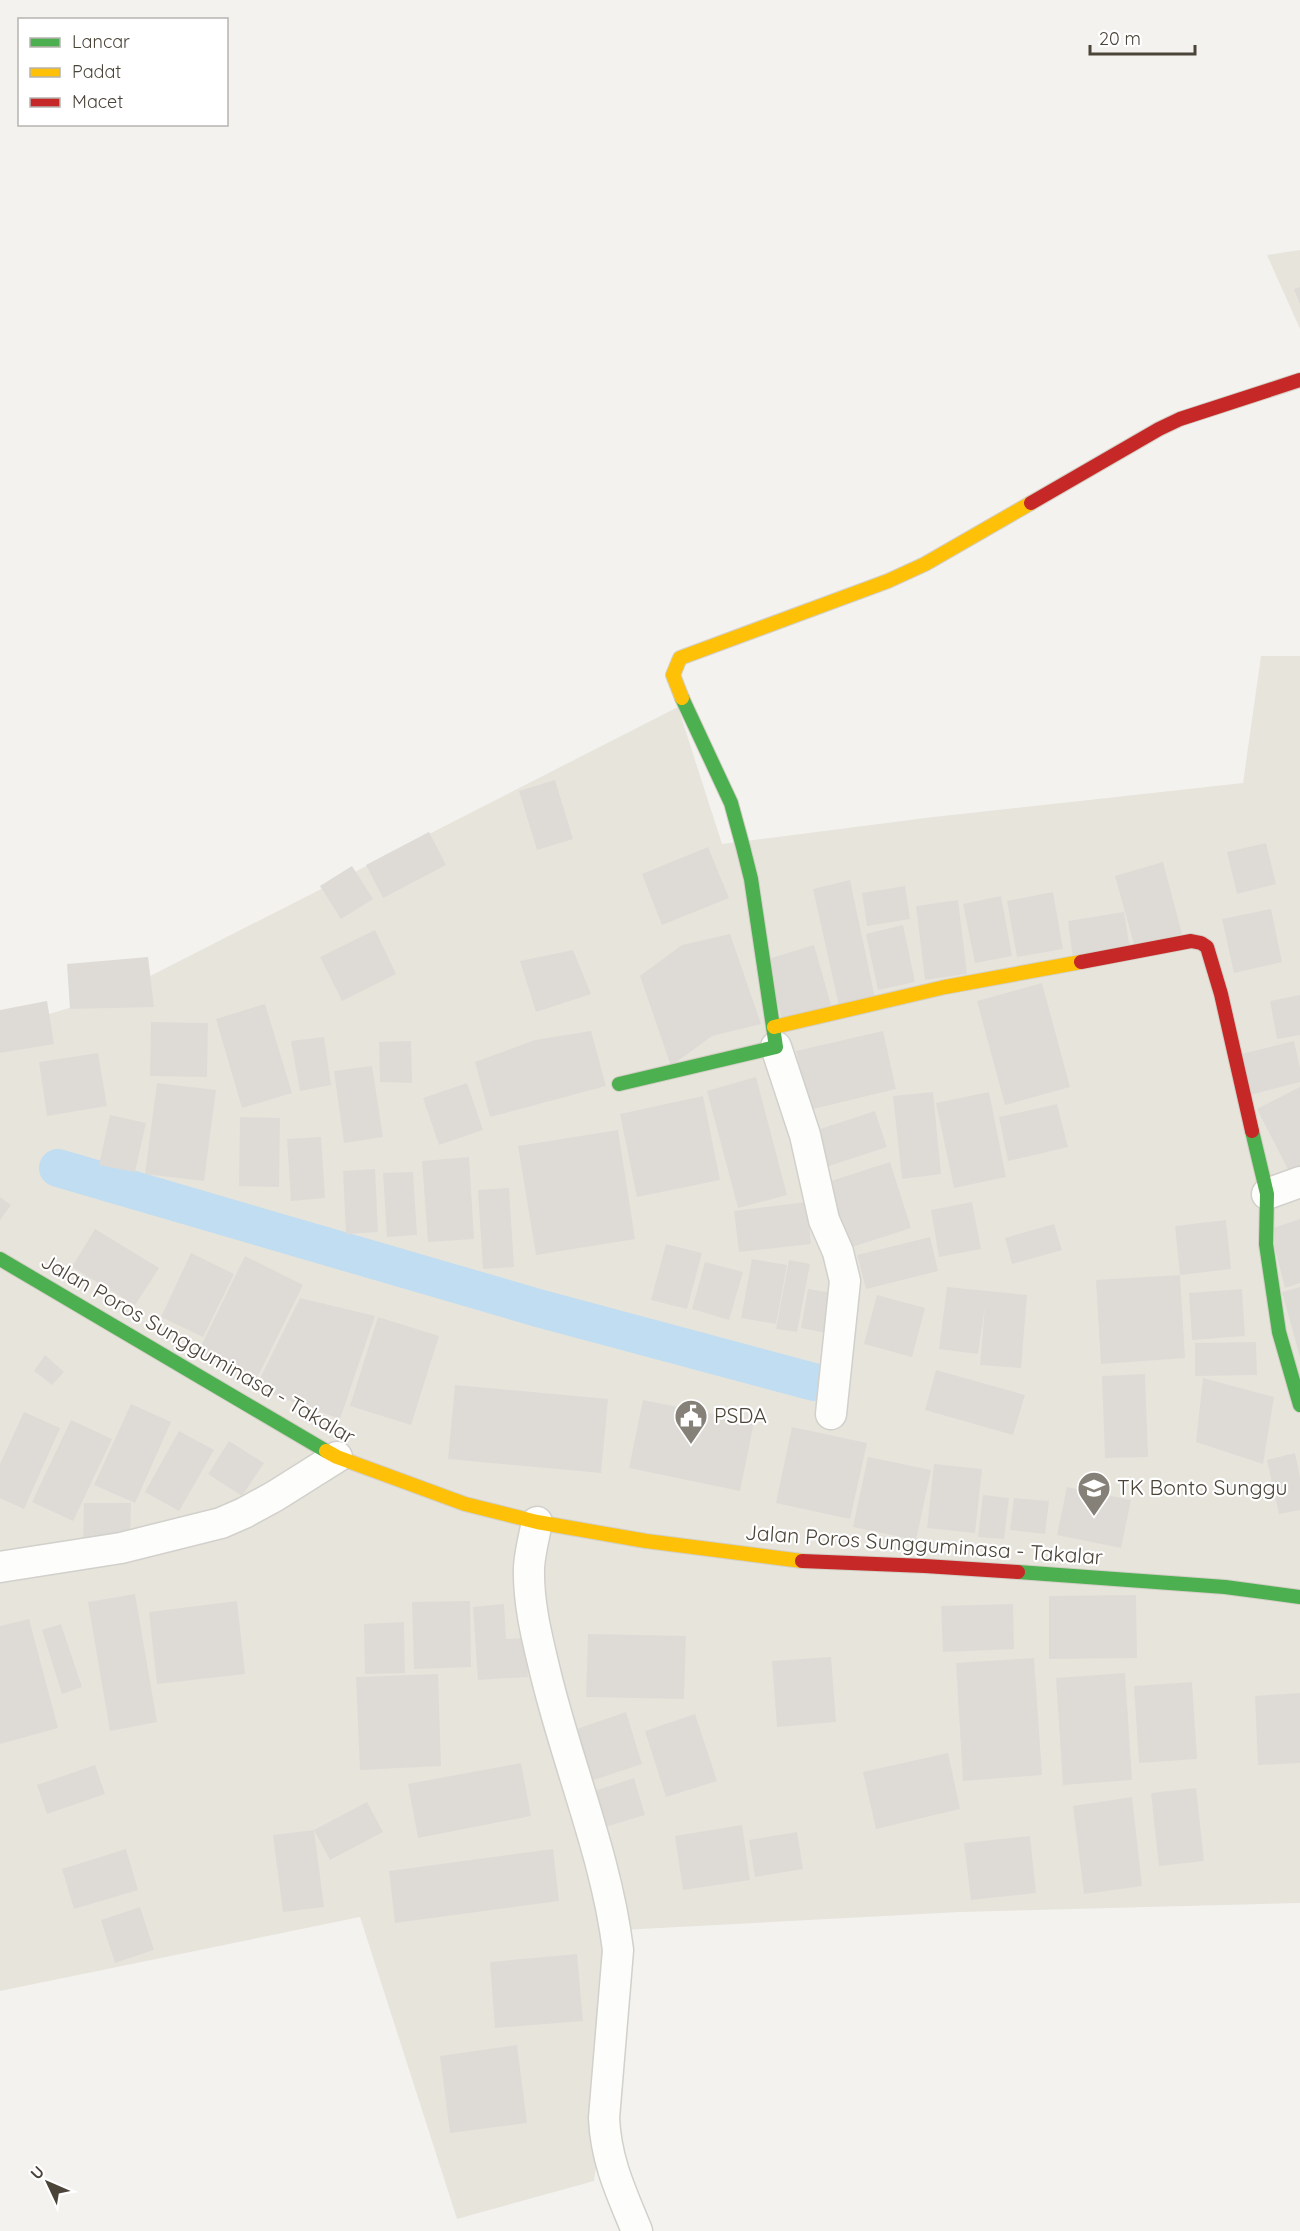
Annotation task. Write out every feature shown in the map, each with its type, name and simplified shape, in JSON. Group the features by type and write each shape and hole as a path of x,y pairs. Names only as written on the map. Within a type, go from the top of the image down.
{"main road":[{"path":"775,1037 751,879 743,847 731,803 677,687 673,675 680,658 878,585 916,568 1159,429 1180,419 1300,380"},
{"path":"619,1084 945,987 1191,940 1201,943 1207,947 1214,965 1267,1194 1266,1244 1274,1299 1280,1332 1300,1405"},
{"name":"Jalan Poros Sungguminasa - Takalar","path":"0,1259 147,1347 338,1456 454,1500 537,1522 646,1541 795,1562 925,1566 1225,1587 1300,1597"}],"street":[{"path":"775,1037 805,1135 824,1220 838,1252 845,1281 831,1414"},
{"path":"1267,1194 1300,1182"},
{"path":"0,1567 121,1548 220,1523 275,1496 338,1456"},
{"path":"537,1522 530,1566 534,1625 550,1692 598,1848 615,1924 618,1950 604,2118 605,2145 616,2181 637,2231"}],"shaded area":[{"path":"1300,250 1300,329 1267,255"},
{"path":"1261,656 1300,656 1300,1903 960,1912 603,1931 619,2011 594,2181 457,2219 360,1917 0,1991 0,1027 113,995 678,707 722,844 933,817 1243,783"}],"building":[{"path":"1300,287 1300,304 1294,289"},
{"path":"555,780 573,839 537,850 519,791"},
{"path":"429,832 446,865 383,898 366,865"},
{"path":"1266,843 1276,884 1237,894 1227,852"},
{"path":"708,847 729,898 662,925 642,874"},
{"path":"1163,862 1182,934 1135,948 1115,876"},
{"path":"352,866 373,899 341,919 320,886"},
{"path":"850,880 875,998 839,1006 813,889"},
{"path":"905,886 910,919 867,926 862,893"},
{"path":"1053,892 1063,949 1017,957 1007,901"},
{"path":"1001,896 1012,956 975,963 963,904"},
{"path":"958,900 967,974 925,980 916,906"},
{"path":"1271,909 1282,962 1234,973 1222,919"},
{"path":"1124,912 1130,949 1073,959 1068,921"},
{"path":"903,925 915,982 878,990 866,934"},
{"path":"375,930 396,974 342,1001 320,957"},
{"path":"730,934 761,1024 712,1036 671,1066 640,976 682,945"},
{"path":"814,945 831,1005 782,1019 765,960"},
{"path":"573,950 591,994 536,1012 520,961"},
{"path":"148,957 154,1007 70,1009 67,964"},
{"path":"1042,983 1070,1087 1005,1105 977,1001"},
{"path":"1300,995 1300,1035 1277,1039 1270,1001"},
{"path":"47,1001 54,1044 0,1053 0,1010"},
{"path":"265,1004 292,1093 242,1108 216,1019"},
{"path":"151,1022 208,1023 207,1077 150,1076"},
{"path":"591,1031 606,1086 490,1117 475,1062 535,1040"},
{"path":"883,1031 896,1089 809,1110 796,1051"},
{"path":"324,1037 331,1085 300,1091 291,1041"},
{"path":"411,1041 412,1083 380,1082 379,1042"},
{"path":"1294,1041 1300,1068 1300,1082 1250,1095 1241,1054"},
{"path":"98,1053 107,1106 47,1116 39,1062"},
{"path":"372,1066 383,1137 344,1143 334,1071"},
{"path":"756,1077 787,1195 738,1208 707,1091"},
{"path":"157,1083 216,1090 204,1181 145,1174"},
{"path":"467,1083 483,1130 439,1145 423,1098"},
{"path":"1300,1087 1300,1173 1292,1177 1257,1109"},
{"path":"933,1092 941,1174 902,1179 893,1096"},
{"path":"989,1092 1006,1177 954,1188 936,1103"},
{"path":"703,1096 720,1180 637,1197 620,1114"},
{"path":"1057,1104 1068,1147 1008,1161 999,1117"},
{"path":"875,1111 887,1147 820,1169 808,1133"},
{"path":"110,1115 146,1123 135,1172 99,1165"},
{"path":"240,1117 280,1118 279,1187 239,1186"},
{"path":"618,1130 635,1239 536,1255 518,1146"},
{"path":"321,1137 325,1198 291,1201 287,1139"},
{"path":"469,1157 474,1239 428,1242 422,1161"},
{"path":"890,1162 911,1228 849,1248 828,1182"},
{"path":"375,1169 378,1232 346,1234 343,1171"},
{"path":"413,1172 417,1235 387,1237 383,1173"},
{"path":"509,1188 514,1267 483,1269 478,1190"},
{"path":"0,1197 11,1205 0,1220"},
{"path":"807,1202 811,1244 739,1252 734,1211"},
{"path":"972,1202 981,1249 939,1257 931,1210"},
{"path":"1300,1219 1300,1283 1285,1288 1270,1229"},
{"path":"1226,1220 1231,1269 1180,1275 1175,1226"},
{"path":"1054,1224 1062,1250 1012,1264 1005,1238"},
{"path":"95,1229 159,1268 135,1305 72,1267"},
{"path":"930,1237 938,1271 866,1289 857,1255"},
{"path":"666,1244 702,1253 687,1309 651,1300"},
{"path":"191,1253 234,1274 203,1337 161,1317"},
{"path":"245,1256 303,1285 256,1380 198,1352"},
{"path":"752,1259 787,1265 776,1324 741,1318"},
{"path":"789,1260 810,1264 797,1332 776,1329"},
{"path":"705,1262 743,1272 729,1320 692,1309"},
{"path":"1180,1275 1185,1358 1101,1364 1096,1280"},
{"path":"947,1287 1027,1295 1021,1368 980,1365 985,1306 978,1354 939,1349"},
{"path":"1300,1287 1300,1357 1282,1292"},
{"path":"808,1289 839,1294 831,1334 801,1328"},
{"path":"1242,1289 1245,1336 1192,1340 1189,1293"},
{"path":"877,1295 925,1308 912,1357 864,1344"},
{"path":"300,1298 375,1316 340,1419 255,1388"},
{"path":"378,1317 439,1336 411,1425 350,1406"},
{"path":"1256,1342 1257,1375 1195,1376 1195,1343"},
{"path":"45,1355 64,1372 52,1385 34,1371"},
{"path":"936,1370 1025,1395 1013,1435 925,1410"},
{"path":"1145,1374 1148,1457 1105,1458 1102,1376"},
{"path":"1203,1378 1274,1397 1263,1464 1196,1442"},
{"path":"455,1385 608,1399 601,1473 448,1459"},
{"name":"PSDA","path":"643,1400 754,1422 740,1491 629,1468"},
{"path":"131,1404 171,1422 135,1503 94,1485"},
{"path":"24,1412 60,1428 24,1509 0,1498 0,1464"},
{"path":"71,1420 112,1439 73,1521 32,1502"},
{"path":"792,1427 867,1443 850,1519 776,1503"},
{"path":"179,1431 214,1450 179,1511 145,1492"},
{"path":"229,1441 264,1463 242,1496 208,1474"},
{"path":"1295,1453 1300,1477 1300,1510 1279,1514 1267,1460"},
{"path":"868,1457 931,1470 916,1540 853,1527"},
{"path":"934,1464 982,1469 975,1533 927,1528"},
{"name":"TK Bonto Sunggu","path":"1067,1487 1131,1500 1121,1548 1057,1535"},
{"path":"983,1495 1009,1498 1004,1539 978,1537"},
{"path":"1014,1498 1049,1501 1045,1534 1010,1530"},
{"path":"84,1503 131,1503 130,1541 83,1541"},
{"path":"135,1594 157,1722 110,1731 88,1602"},
{"path":"1136,1595 1137,1658 1049,1659 1049,1596"},
{"path":"237,1601 245,1674 157,1684 149,1612"},
{"path":"470,1601 471,1667 414,1669 412,1602"},
{"path":"504,1604 506,1639 525,1638 528,1677 478,1680 473,1607"},
{"path":"1013,1604 1014,1649 943,1652 941,1606"},
{"path":"29,1619 58,1728 0,1744 0,1626"},
{"path":"404,1622 405,1673 365,1674 364,1624"},
{"path":"61,1624 82,1687 62,1694 42,1630"},
{"path":"588,1634 686,1636 684,1699 586,1697"},
{"path":"831,1657 836,1722 777,1727 772,1661"},
{"path":"1034,1658 1042,1775 963,1781 956,1663"},
{"path":"1125,1673 1132,1780 1063,1785 1056,1678"},
{"path":"438,1674 441,1766 360,1770 356,1677"},
{"path":"1192,1682 1197,1759 1139,1763 1134,1686"},
{"path":"1300,1693 1300,1763 1258,1765 1255,1696"},
{"path":"626,1712 642,1764 585,1783 568,1732"},
{"path":"695,1714 717,1781 666,1797 645,1731"},
{"path":"948,1753 960,1809 876,1829 863,1772"},
{"path":"521,1763 531,1816 418,1838 408,1784"},
{"path":"95,1765 105,1794 47,1814 37,1785"},
{"path":"634,1778 645,1815 605,1827 594,1791"},
{"path":"1196,1788 1204,1861 1159,1866 1151,1793"},
{"path":"1132,1797 1142,1886 1084,1894 1073,1806"},
{"path":"367,1802 383,1832 330,1860 314,1830"},
{"path":"742,1825 750,1880 683,1890 675,1836"},
{"path":"314,1830 324,1907 283,1912 273,1835"},
{"path":"797,1832 803,1869 755,1877 749,1840"},
{"path":"1030,1836 1036,1893 971,1900 964,1843"},
{"path":"126,1849 138,1890 74,1909 62,1869"},
{"path":"553,1849 559,1901 395,1923 389,1871"},
{"path":"140,1907 154,1950 115,1963 101,1920"},
{"path":"577,1954 583,2021 495,2028 490,1962"},
{"path":"517,2045 527,2123 450,2133 440,2056"}],"waterway":[{"path":"58,1168 538,1308 814,1382"}],"traffic: fast":[{"path":"619,1084 776,1047 751,879 743,847 731,803 682,698"},
{"path":"1252,1131 1267,1194 1266,1244 1279,1332 1300,1405"},
{"path":"0,1259 326,1451"},
{"path":"1018,1572 1225,1587 1300,1597"}],"traffic: slow":[{"path":"682,698 673,675 680,658 888,581 925,564 1031,503"},
{"path":"774,1027 945,987 1081,962"},
{"path":"326,1451 465,1504 537,1522 646,1541 802,1561"}],"traffic: jam":[{"path":"1031,503 1180,419 1300,380"},
{"path":"1081,962 1191,941 1207,947 1221,994 1252,1131"},
{"path":"802,1561 1018,1572"}],"place":[{"name":"PSDA","path":"691,1445"},
{"name":"TK Bonto Sunggu","path":"1094,1517"}]}
